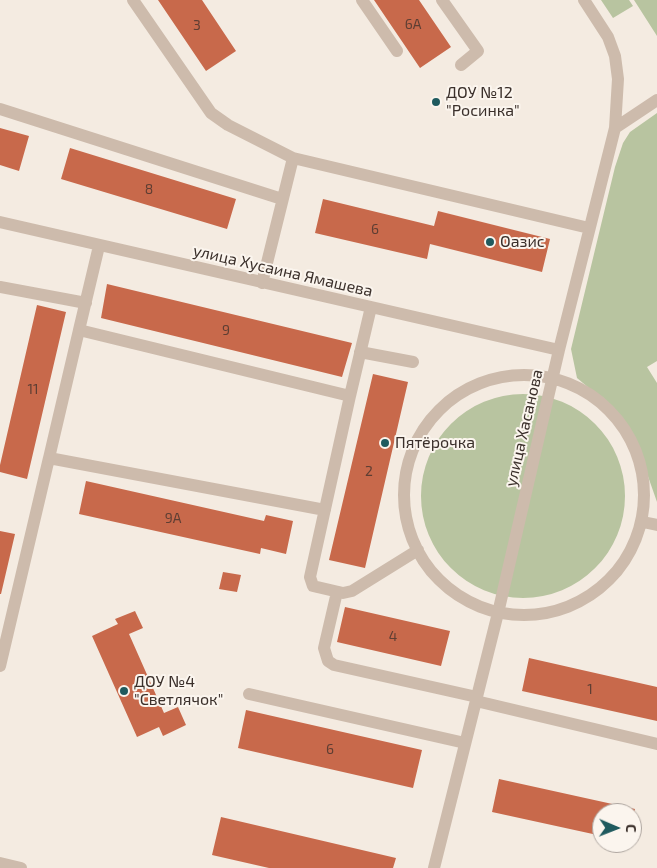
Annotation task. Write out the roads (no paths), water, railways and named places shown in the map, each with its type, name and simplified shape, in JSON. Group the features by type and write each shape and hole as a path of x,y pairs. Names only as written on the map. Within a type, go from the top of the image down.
{"street":[{"path":"133,0 211,114 228,125 293,158 589,228"},
{"path":"362,0 397,51"},
{"path":"442,0 478,51 460,65"},
{"name":"улица Хасанова","path":"434,868 498,613 552,378 615,128 618,79 615,56 608,37 584,0"},
{"path":"615,128 657,100"},
{"path":"0,109 282,199"},
{"path":"262,283 293,158"},
{"name":"улица Хусаина Ямашева","path":"0,222 559,350"},
{"path":"0,666 99,246"},
{"path":"0,287 86,303"},
{"path":"370,307 310,582 317,588 348,593 418,550"},
{"path":"79,330 350,396"},
{"path":"360,352 413,362"},
{"path":"519,375 552,378 582,389 613,413 635,445 645,483 643,522 629,558 602,587 572,605 529,614 498,613 465,601 446,588 427,568 408,531 403,491 412,451 434,416 466,390 504,376 519,375"},
{"path":"49,458 325,510"},
{"path":"643,522 657,525"},
{"path":"337,592 324,648 328,661 334,665 657,744"},
{"path":"249,694 465,743"},
{"path":"0,863 21,868"}],"place":[{"name":"ДОУ №12 \"Росинка\"","path":"436,102"},
{"name":"Оазис","path":"490,242"},
{"name":"Пятёрочка","path":"385,443"},
{"name":"ДОУ №4 \"Светлячок\"","path":"124,691"}]}
